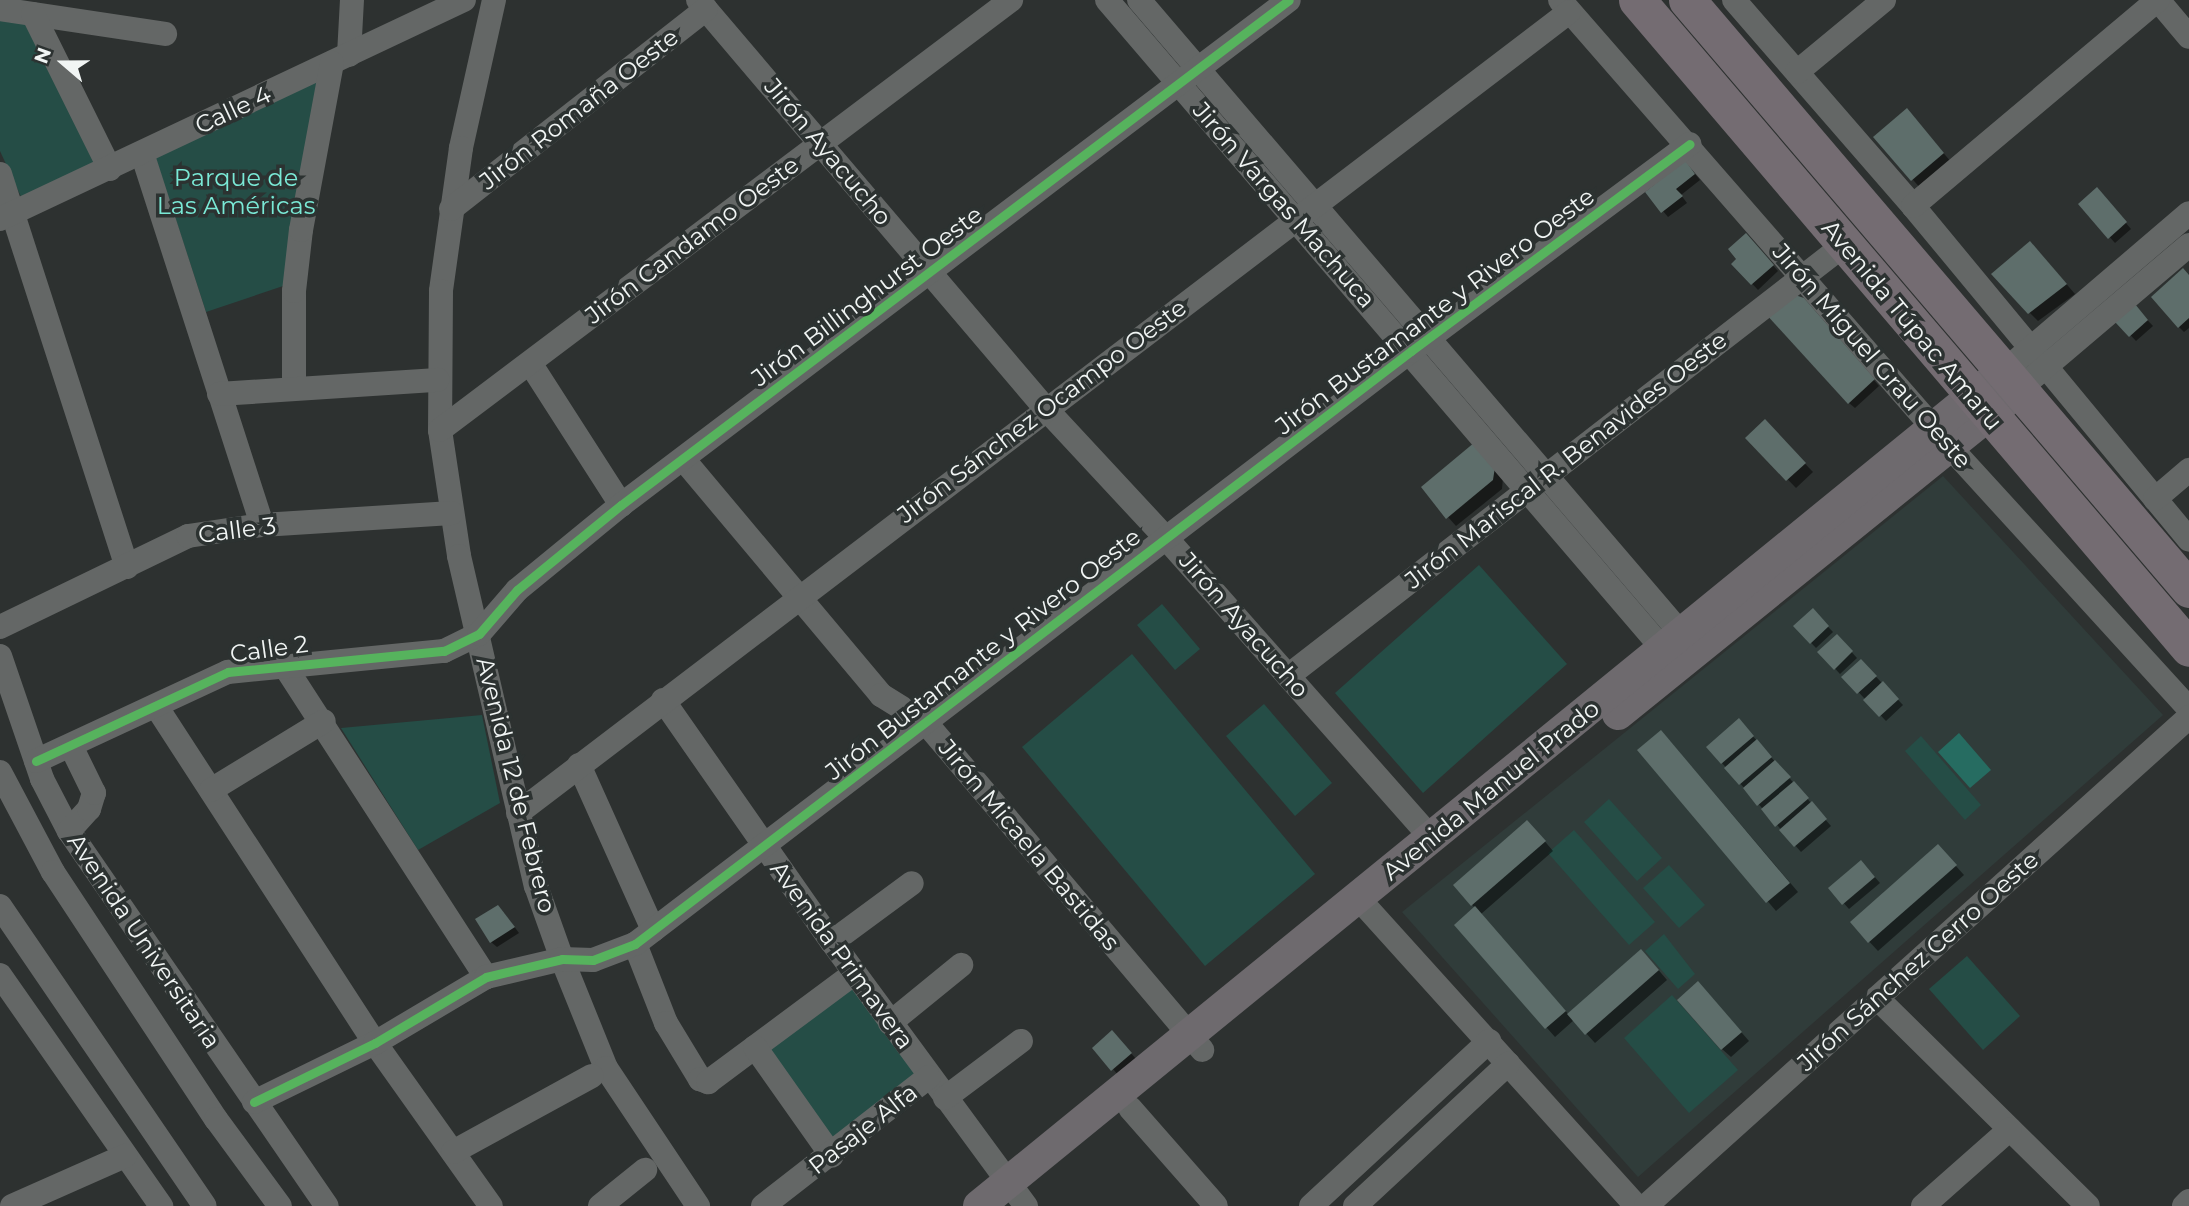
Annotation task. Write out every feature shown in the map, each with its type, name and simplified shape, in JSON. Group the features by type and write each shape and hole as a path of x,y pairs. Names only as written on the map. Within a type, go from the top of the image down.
{"highway":[{"name":"Avenida Túpac Amaru","path":"1637,0 1980,407 2189,648"},
{"name":"Avenida Túpac Amaru","path":"1687,0 2023,370 2189,589"}],"main road":[{"name":"Avenida Manuel Prado","path":"1015,1198 1196,1042 2023,370"},
{"name":"Avenida Manuel Prado","path":"1365,905 1431,838 1680,650"},
{"name":"Avenida Manuel Prado","path":"979,1206 1015,1198 1130,1108 1196,1042"}],"street":[{"path":"294,388 292,343 300,230 352,0"},
{"name":"Calle 4","path":"7,216 464,0"},
{"name":"Avenida 12 de Febrero","path":"494,0 451,209 441,291 438,380 440,430 452,513 536,886 606,1068 698,1206"},
{"name":"Jirón Candamo Oeste","path":"440,430 1011,0"},
{"name":"Jirón Vargas Machuca","path":"1107,0 1188,75 1680,650"},
{"name":"Jirón Vargas Machuca","path":"1139,0 1188,75"},
{"name":"Jirón Billinghurst Oeste","path":"479,634 517,590 621,505 1289,0"},
{"name":"Avenida Túpac Amaru","path":"1734,0 1913,206 2023,370 2155,499 2189,540"},
{"path":"1797,72 1884,0"},
{"path":"1913,206 2158,0 2189,37"},
{"name":"Jirón Romaña Oeste","path":"451,209 702,5"},
{"name":"Jirón Ayacucho","path":"702,5 1045,408 1166,538 1431,838"},
{"name":"Jirón Miguel Grau Oeste","path":"1564,6 1690,144 1942,437 2189,709"},
{"name":"Jirón Sánchez Ocampo Oeste","path":"518,813 1306,211 1564,6"},
{"path":"0,9 165,34"},
{"path":"33,14 110,169"},
{"name":"Jirón Bustamante y Rivero Oeste","path":"254,1102 375,1043 486,976 562,959 593,960 644,937 1420,344 1690,144"},
{"path":"142,153 262,526"},
{"path":"0,174 7,216 127,567"},
{"path":"2023,370 2189,213"},
{"path":"2023,370 2189,244"},
{"name":"Jirón Mariscal R. Benavides Oeste","path":"1288,676 1844,245"},
{"path":"530,363 621,505"},
{"path":"219,394 438,380"},
{"name":"Jirón Micaela Bastidas","path":"684,460 881,695 926,723 1196,1042"},
{"path":"2155,499 2189,470"},
{"name":"Calle 3","path":"0,627 188,536 262,526 452,513"},
{"name":"Calle 2","path":"39,770 75,754 156,706 228,672 444,651 479,634"},
{"name":"Avenida Universitaria","path":"0,656 39,770 69,831 327,1206"},
{"path":"284,665 324,721 486,976"},
{"name":"Avenida Primavera","path":"663,700 764,847 1015,1198"},
{"path":"156,706 375,1043 491,1206"},
{"name":"Jirón Sánchez Cerro Oeste","path":"1646,1206 2189,716"},
{"path":"211,790 324,721"},
{"path":"69,831 94,801 94,793 75,754"},
{"path":"579,765 644,937 666,1023 700,1079 715,1079 855,973"},
{"name":"Avenida Universitaria","path":"0,772 53,872 216,1119 280,1206"},
{"path":"832,942 912,883"},
{"path":"1365,905 1636,1206"},
{"path":"0,906 205,1206"},
{"path":"890,1023 961,965"},
{"path":"0,975 161,1206"},
{"path":"1877,998 2088,1206"},
{"name":"Pasaje Alfa","path":"945,1098 1021,1041"},
{"path":"1311,1206 1489,1041"},
{"path":"755,1047 832,1156"},
{"path":"1355,1206 1508,1064"},
{"path":"453,1152 592,1076"},
{"name":"Pasaje Alfa","path":"763,1206 832,1156 929,1077"},
{"path":"1130,1108 1216,1206"},
{"path":"1923,1206 2011,1129"},
{"path":"12,1206 125,1156"},
{"path":"600,1206 645,1170"},
{"path":"2184,1206 2189,1201"}],"shaded area":[{"path":"1943,476 2163,715 1638,1177 1402,912"},
{"path":"1959,733 1991,770 1970,788 1938,752"}],"green space":[{"path":"0,16 27,20 94,162 22,199 0,151"},
{"name":"Parque de Las Américas","path":"323,78 292,283 206,312 155,156"},
{"path":"1479,565 1567,664 1423,793 1335,693"},
{"path":"1162,604 1200,649 1175,670 1137,625"},
{"path":"1132,654 1315,874 1205,966 1022,747"},
{"path":"1264,704 1332,783 1295,816 1226,736"},
{"path":"482,715 500,803 418,850 341,728"},
{"path":"1921,736 1981,805 1965,820 1905,751"},
{"path":"1609,799 1662,858 1637,881 1584,822"},
{"path":"1574,830 1655,922 1629,945 1548,853"},
{"path":"1669,865 1705,905 1679,928 1643,888"},
{"path":"1664,934 1695,974 1678,989 1645,951"},
{"path":"1967,956 2020,1016 1983,1050 1929,989"},
{"path":"854,980 918,1073 834,1140 767,1045"},
{"path":"1672,995 1738,1070 1689,1113 1624,1038"}],"building":[{"path":"1907,108 1944,153 1911,181 1873,137"},
{"path":"1685,160 1695,174 1676,189 1683,196 1661,213 1645,192"},
{"path":"2097,187 2127,222 2108,239 2078,204"},
{"path":"1746,233 1774,265 1751,285 1731,264 1736,259 1728,249"},
{"path":"2030,241 2067,284 2028,314 1991,274"},
{"path":"2183,268 2189,275 2189,318 2178,328 2151,297"},
{"path":"1792,294 1804,298 1875,379 1848,404 1765,313"},
{"path":"2135,304 2148,320 2129,337 2115,322"},
{"path":"1765,419 1806,463 1786,481 1745,438"},
{"path":"1475,442 1495,467 1493,480 1446,519 1421,487"},
{"path":"1813,608 1829,626 1810,644 1793,626"},
{"path":"1837,634 1853,651 1834,670 1817,652"},
{"path":"1861,659 1877,676 1857,694 1841,677"},
{"path":"1883,681 1899,699 1879,717 1863,700"},
{"path":"1739,718 1754,736 1721,764 1706,747"},
{"path":"1661,730 1790,883 1766,903 1637,750"},
{"path":"1757,739 1772,757 1739,785 1724,768"},
{"path":"1775,760 1791,777 1757,806 1743,788"},
{"path":"1794,781 1809,798 1775,827 1761,809"},
{"path":"1812,801 1827,819 1794,847 1779,830"},
{"path":"1527,820 1546,841 1471,906 1453,885"},
{"path":"1938,844 1957,865 1868,943 1850,922"},
{"path":"1861,860 1875,877 1842,905 1828,888"},
{"path":"498,905 515,927 490,943 475,919"},
{"path":"1475,906 1566,1011 1545,1029 1454,925"},
{"path":"1641,949 1659,970 1585,1035 1567,1014"},
{"path":"1698,981 1742,1032 1721,1050 1677,1000"},
{"path":"1112,1030 1132,1053 1111,1071 1092,1048"}],"cycle path":[{"path":"36,761 228,672 444,651 479,634 517,590 621,505 1289,0"},
{"path":"254,1102 375,1043 486,977 562,959 593,960 635,944 1411,351 1690,144"}]}
